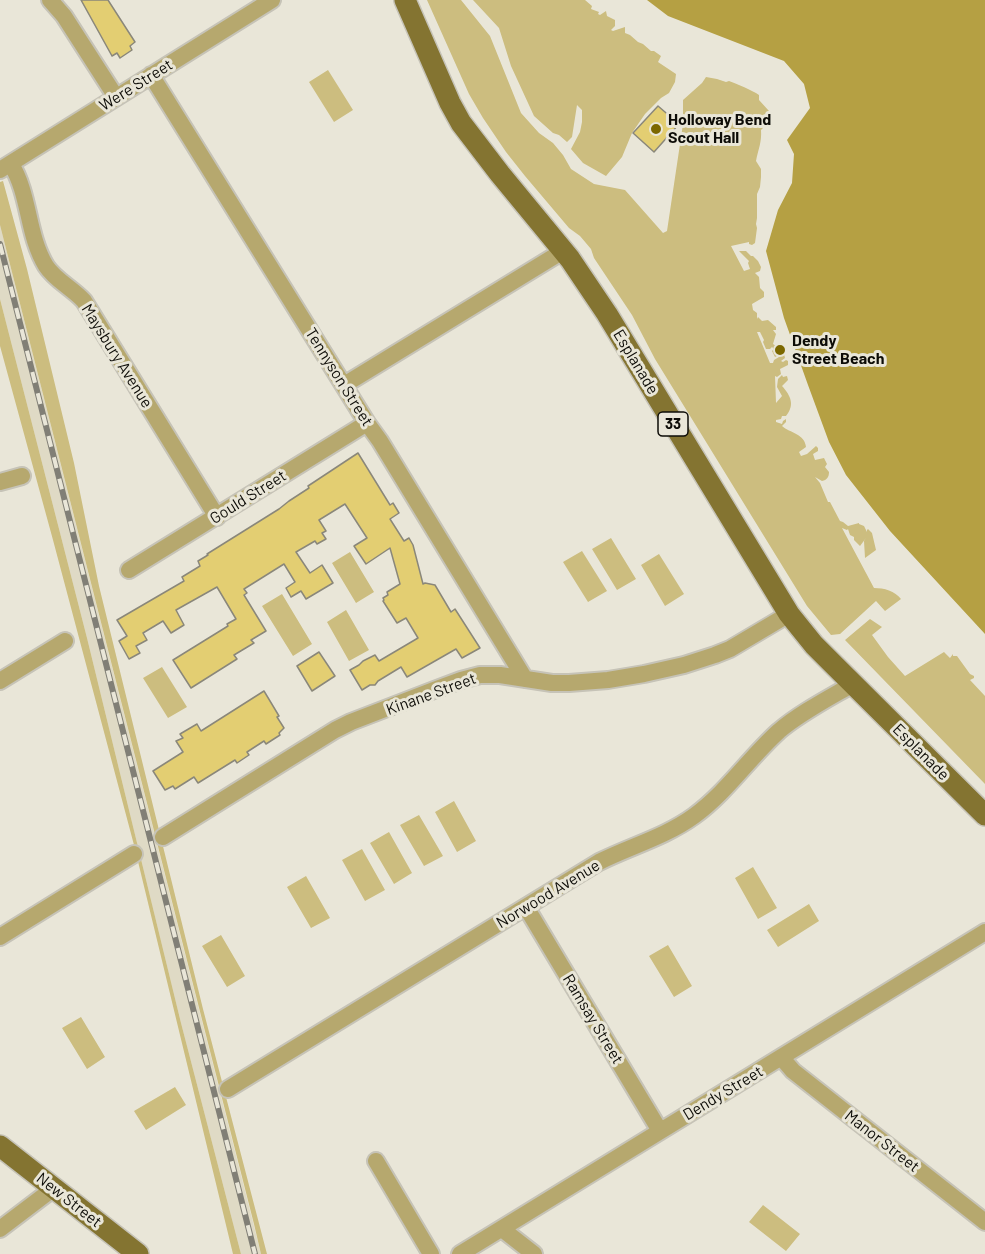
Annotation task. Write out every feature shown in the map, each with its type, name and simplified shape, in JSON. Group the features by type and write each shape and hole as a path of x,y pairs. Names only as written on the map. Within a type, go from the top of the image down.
{"main road":[{"name":"Esplanade","path":"405,0 461,123 563,251 607,314 789,614 814,645 985,815"},
{"name":"New Street","path":"0,1146 138,1254"}],"street":[{"path":"50,0 64,16 116,97"},
{"name":"Were Street","path":"6,167 272,0"},
{"name":"Tennyson Street","path":"152,75 525,680"},
{"name":"Maysbury Avenue","path":"6,167 21,182 35,240 44,263 50,272 84,301 217,517"},
{"path":"344,385 563,251"},
{"name":"Gould Street","path":"129,570 367,423"},
{"path":"0,482 22,476"},
{"name":"Kinane Street","path":"163,837 351,722 461,680 480,675 491,675 552,683 608,680 675,667 722,652 789,614"},
{"path":"0,681 64,642"},
{"name":"Norwood Avenue","path":"228,1089 599,862 660,837 685,822 720,794 793,720 853,684"},
{"path":"0,937 134,854"},
{"name":"Ramsay Street","path":"526,907 660,1131"},
{"name":"Dendy Street","path":"460,1254 985,932"},
{"name":"Manor Street","path":"781,1058 793,1071 985,1222"},
{"path":"376,1161 431,1254"},
{"path":"0,1229 54,1188"},
{"path":"502,1229 534,1254"}],"shaded area":[{"path":"427,0 461,0 490,36 521,113 539,133 553,143 571,169 594,184 625,190 663,233 667,231 683,124 683,100 706,77 729,81 759,95 759,100 769,111 760,126 763,128 756,161 761,169 761,177 757,194 755,243 731,246 744,271 750,269 749,261 739,251 746,251 753,256 761,267 760,271 755,273 759,277 764,297 752,304 753,310 757,313 757,319 758,317 762,321 768,320 776,327 776,330 773,330 776,334 773,344 779,348 777,353 779,355 775,357 772,347 766,349 760,332 757,332 770,363 784,354 785,358 781,361 788,361 788,365 780,369 781,374 775,376 776,403 782,396 777,387 778,379 782,375 787,376 788,380 782,386 790,397 791,404 786,416 782,416 776,422 782,424 786,419 782,426 803,439 806,447 799,452 801,456 816,446 818,448 818,451 813,454 815,460 824,458 829,474 822,481 815,477 840,521 848,526 859,523 867,532 868,529 872,533 876,550 865,558 864,541 866,538 860,546 850,535 848,529 842,528 874,588 889,590 901,599 885,611 876,601 840,634 831,635 807,606 655,359 632,315 594,258 591,249 580,236 569,228 525,176 483,118 469,94"},
{"path":"473,0 585,0 592,6 591,9 599,12 598,14 606,11 607,16 615,20 615,26 611,30 625,27 625,33 661,56 658,62 676,74 675,82 669,93 645,114 632,133 622,157 606,176 583,163 571,149 580,132 582,122 582,110 577,105 572,137 567,142 534,116 511,66 499,28"},
{"path":"647,0 985,0 985,634 890,531 846,475 829,442 784,318 766,251 778,210 792,183 794,154 787,140 810,108 804,84 784,61 668,16"},
{"path":"328,70 353,110 334,122 309,82"},
{"path":"3,181 74,463 99,586 203,1009 267,1254 261,1254 0,225 0,182"},
{"path":"0,225 261,1254 241,1254 181,1023 87,638 0,299"},
{"path":"0,299 241,1254 233,1254 134,845 0,346"},
{"path":"611,538 636,579 617,590 592,549"},
{"path":"582,551 607,591 588,602 563,562"},
{"path":"350,552 374,592 356,603 332,563"},
{"path":"659,554 684,594 665,606 641,565"},
{"path":"282,594 312,644 293,656 262,606"},
{"path":"346,610 369,650 349,661 327,622"},
{"path":"870,619 882,627 872,635 905,676 944,652 950,658 953,654 957,656 974,676 970,680 985,696 985,784 845,640"},
{"path":"162,667 187,707 168,718 143,678"},
{"path":"454,801 476,841 457,852 435,812"},
{"path":"419,815 443,856 424,866 400,825"},
{"path":"389,832 412,873 394,884 370,843"},
{"path":"362,849 385,890 365,901 342,860"},
{"path":"753,867 777,908 758,919 735,878"},
{"path":"306,876 330,918 311,928 287,887"},
{"path":"809,904 819,921 778,947 767,930"},
{"path":"221,935 245,976 227,987 202,946"},
{"path":"668,945 692,986 674,997 649,956"},
{"path":"81,1017 105,1057 87,1069 62,1028"},
{"path":"175,1087 186,1105 146,1130 134,1111"},
{"path":"763,1205 800,1234 786,1251 749,1222"}],"building":[{"path":"81,0 108,0 135,42 130,46 132,50 120,58 117,53 112,56"},
{"name":"Holloway Bend Scout Hall","path":"658,106 679,124 654,152 633,133"},
{"path":"358,453 390,505 393,503 399,513 390,519 404,541 409,538 413,545 423,584 435,585 451,612 455,609 480,648 462,658 456,649 407,677 401,667 375,685 362,690 350,670 375,655 379,661 418,638 406,618 397,623 383,601 383,598 388,595 387,592 400,584 390,548 366,564 354,546 367,538 345,504 319,520 326,531 322,533 326,539 317,544 315,541 296,552 310,573 322,565 333,583 306,599 301,591 291,597 286,588 295,582 284,564 244,589 247,593 244,595 266,631 251,640 254,643 234,655 237,659 191,688 173,660 236,619 217,587 176,610 184,625 171,633 163,621 143,633 147,640 136,646 140,653 129,659 119,641 127,636 117,620 184,581 182,577 200,566 198,561 207,554 279,509 309,488 308,486"},
{"path":"319,652 335,676 312,691 297,666"},
{"path":"264,691 284,728 279,733 280,735 266,744 264,741 247,752 249,755 237,763 235,760 198,783 194,777 175,789 173,786 165,790 153,771 183,752 176,741 183,738 180,734 197,724 201,731"}],"railway":[{"path":"0,244 255,1254"}],"place":[{"name":"Holloway Bend Scout Hall","path":"656,129"},
{"name":"Dendy Street Beach","path":"780,350"}]}
